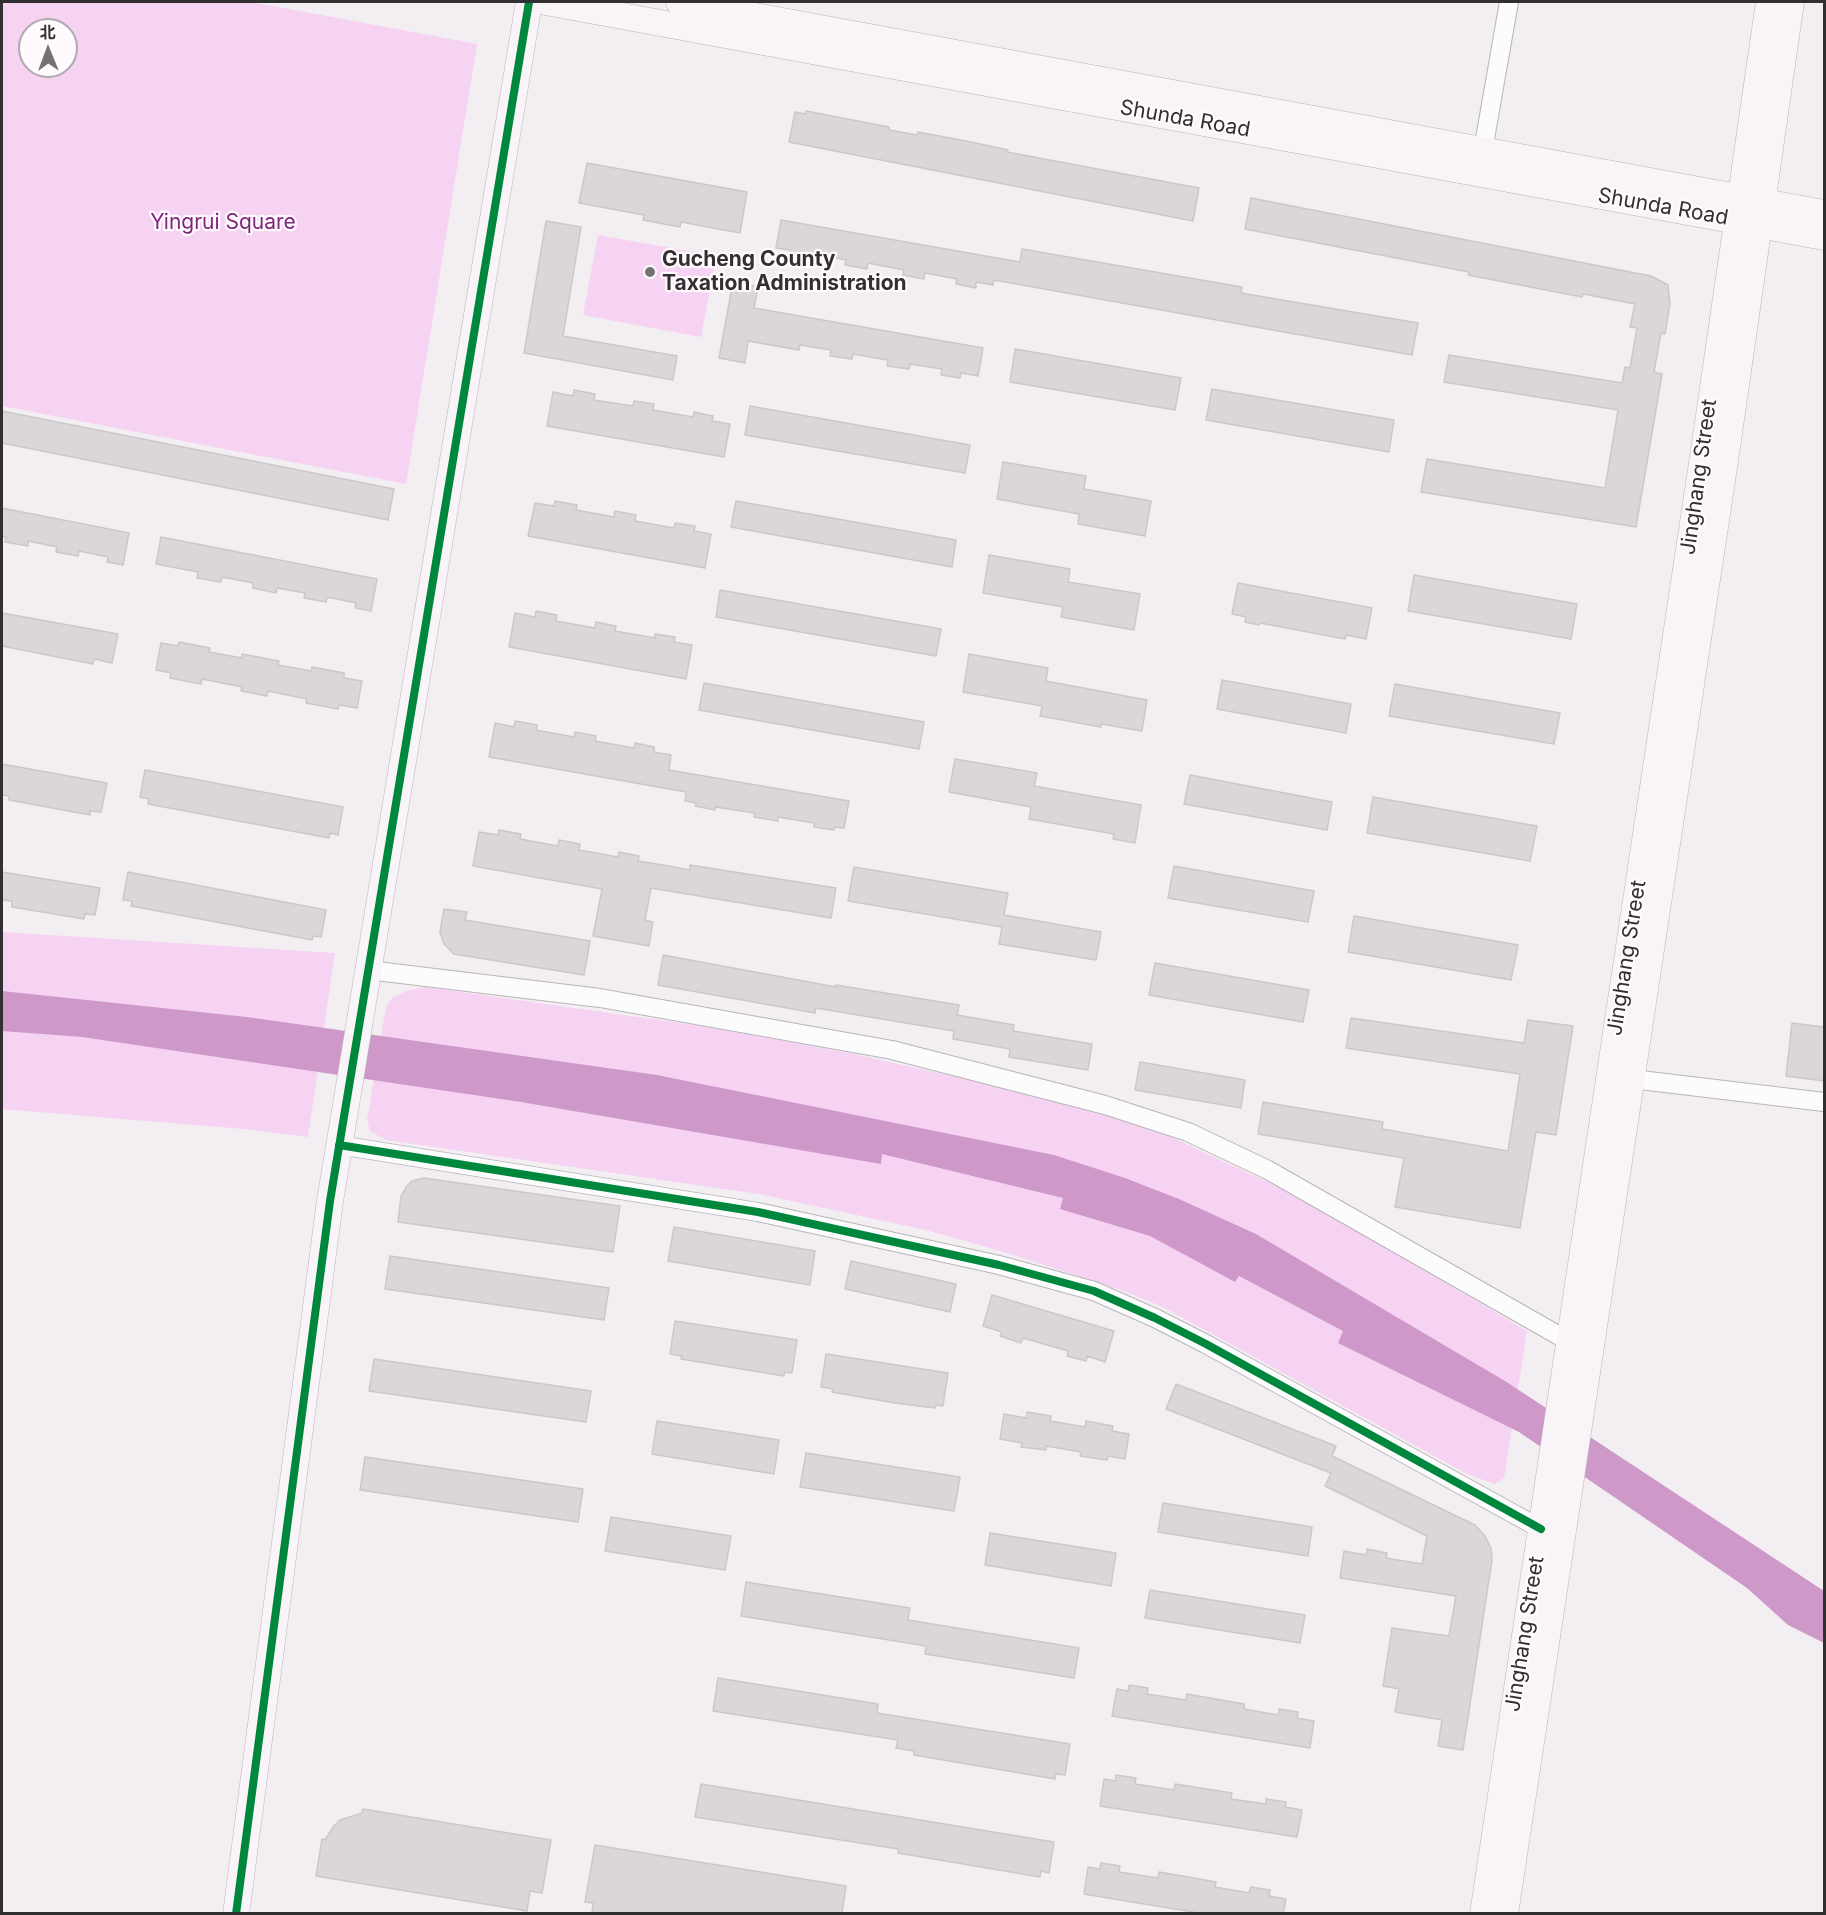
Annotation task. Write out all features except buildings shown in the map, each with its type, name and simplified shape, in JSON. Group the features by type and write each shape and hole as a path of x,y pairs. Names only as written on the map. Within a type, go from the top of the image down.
{"main road":[{"path":"236,1914 328,1213 529,2"},
{"name":"Shunda Road","path":"546,2 1749,211 1824,213"},
{"name":"Shunda Road","path":"679,2 1483,150 1749,211 1824,237"},
{"name":"Jinghang Street","path":"1505,1914 1632,1079 1749,211 1769,2"},
{"name":"Jinghang Street","path":"1483,1914 1570,1342 1749,211 1791,2"}],"street":[{"path":"1483,150 1509,2"},
{"path":"368,970 600,998 892,1050 1104,1105 1188,1132 1268,1170 1570,1342"},
{"path":"1632,1079 1824,1102"},
{"path":"339,1145 758,1212 999,1265 1094,1291 1206,1344 1541,1529"}],"green space":[{"name":"Yingrui Square","path":"2,2 252,2 477,44 406,484 2,406"},
{"path":"598,235 716,256 701,337 583,315"},
{"path":"2,932 335,953 308,1137 244,1129 2,1109"},
{"path":"425,987 702,1026 849,1053 1019,1091 1109,1116 1171,1137 1308,1201 1527,1331 1504,1478 1495,1484 1467,1474 1163,1307 1121,1290 1004,1252 926,1230 759,1194 386,1140 370,1131 367,1120 386,1007 392,998 406,991"}],"shaded area":[{"path":"2,991 247,1017 657,1075 1054,1155 1125,1178 1179,1199 1256,1234 1505,1381 1824,1591 1824,1643 1788,1625 1747,1588 1519,1432 1338,1343 1343,1331 1239,1276 1235,1282 1150,1236 1060,1209 1063,1198 882,1154 881,1164 521,1102 82,1037 2,1031"}],"cycle path":[{"path":"236,1914 330,1201 529,2"},
{"path":"339,1145 758,1212 999,1265 1094,1291 1206,1344 1541,1529"}],"place":[{"name":"Gucheng County Taxation Administration","path":"650,272"}]}
